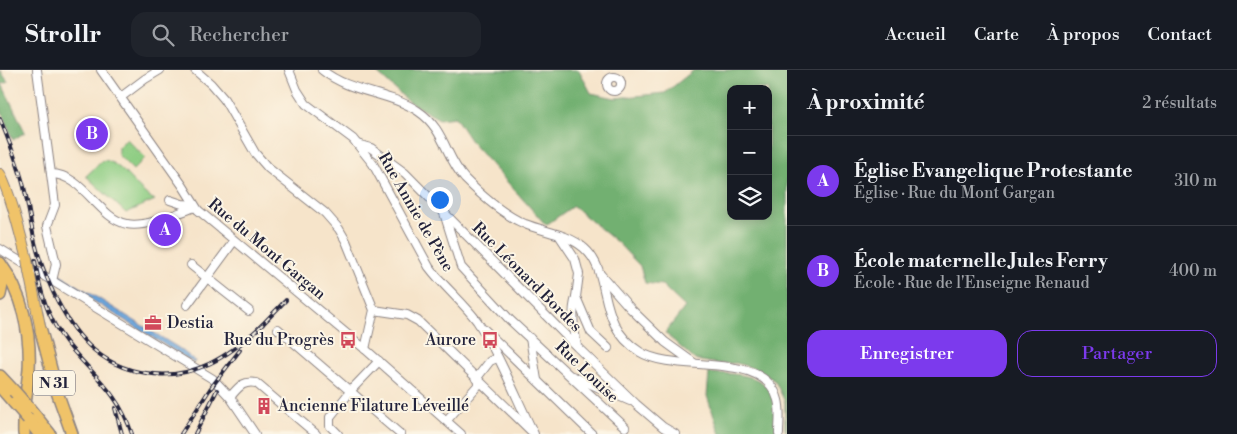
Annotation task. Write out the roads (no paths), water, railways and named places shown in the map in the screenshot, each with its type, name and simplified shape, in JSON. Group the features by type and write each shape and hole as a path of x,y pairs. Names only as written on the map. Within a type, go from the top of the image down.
{"highway":[{"path":"0,295 2,285 1,264"},
{"name":"N 31","path":"1,264 20,301 28,335 29,358 24,434"},
{"name":"N 31","path":"41,331 57,392 72,434"},
{"path":"0,376 28,414 50,434"},
{"path":"0,387 14,397"},
{"path":"28,414 39,434"}],"main road":[{"name":"N 31","path":"0,174 27,259 41,331"}],"street":[{"path":"37,70 55,205 47,226 56,264 52,281"},
{"path":"101,70 184,186 195,206"},
{"path":"121,97 160,70"},
{"path":"195,70 224,99 254,153 268,168 325,213 339,229 355,260 374,310 365,349"},
{"name":"Rue Annie de Pène","path":"289,70 297,90 306,104 357,144 380,173 429,267 439,281 478,323 534,434"},
{"path":"322,70 351,87 417,110 435,126 459,172 481,193 516,220 574,241 586,249 594,260 599,272 610,316 626,340 642,353 662,360 743,369 764,378 770,383 778,400 780,412 779,434"},
{"path":"607,70 611,78"},
{"name":"Rue Léonard Bordes","path":"357,144 371,148 405,173 577,347 636,404 663,427 675,434"},
{"name":"Rue du Mont Gargan","path":"51,174 57,174 84,190 116,220 129,225 143,224 195,206 205,217 365,349 461,434"},
{"path":"170,200 195,206"},
{"name":"Rue Louise","path":"444,212 461,267 510,320 625,427"},
{"path":"559,235 575,259 579,274 573,306 577,347"},
{"path":"187,305 234,241"},
{"path":"1,248 222,386 255,434"},
{"path":"191,265 249,311"},
{"path":"599,272 631,309 662,339 696,364"},
{"path":"576,297 591,332 608,348"},
{"path":"374,310 407,315 418,321 534,434"},
{"path":"478,323 592,434"},
{"path":"278,329 400,434"},
{"path":"530,338 537,380"},
{"path":"447,420 478,381 490,361 497,358"},
{"path":"338,434 330,426 330,417 379,361"},
{"path":"570,375 636,404"},
{"path":"230,397 244,384 248,382 256,383 316,434"}],"water":[{"path":"59,274 180,349 195,361 194,363 58,279"}],"railway":[{"path":"0,119 22,178 40,261 53,292 69,321 89,346 114,363 129,369 163,375 179,373 210,364 224,356 263,324"},
{"path":"35,261 42,293 59,333 112,395 126,419 132,434"},
{"path":"258,329 286,300"},
{"path":"181,434 210,389 240,350"},
{"path":"195,434 217,390"},
{"path":"115,408 122,434"}],"place":[{"name":"École maternelle Jules Ferry","path":"92,134"},
{"name":"Église Evangelique Protestante","path":"165,230"},
{"name":"Destia","path":"153,323"},
{"name":"Rue du Progrès","path":"348,340"},
{"name":"Aurore","path":"490,340"},
{"name":"Ancienne Filature Léveillé","path":"264,406"}]}
